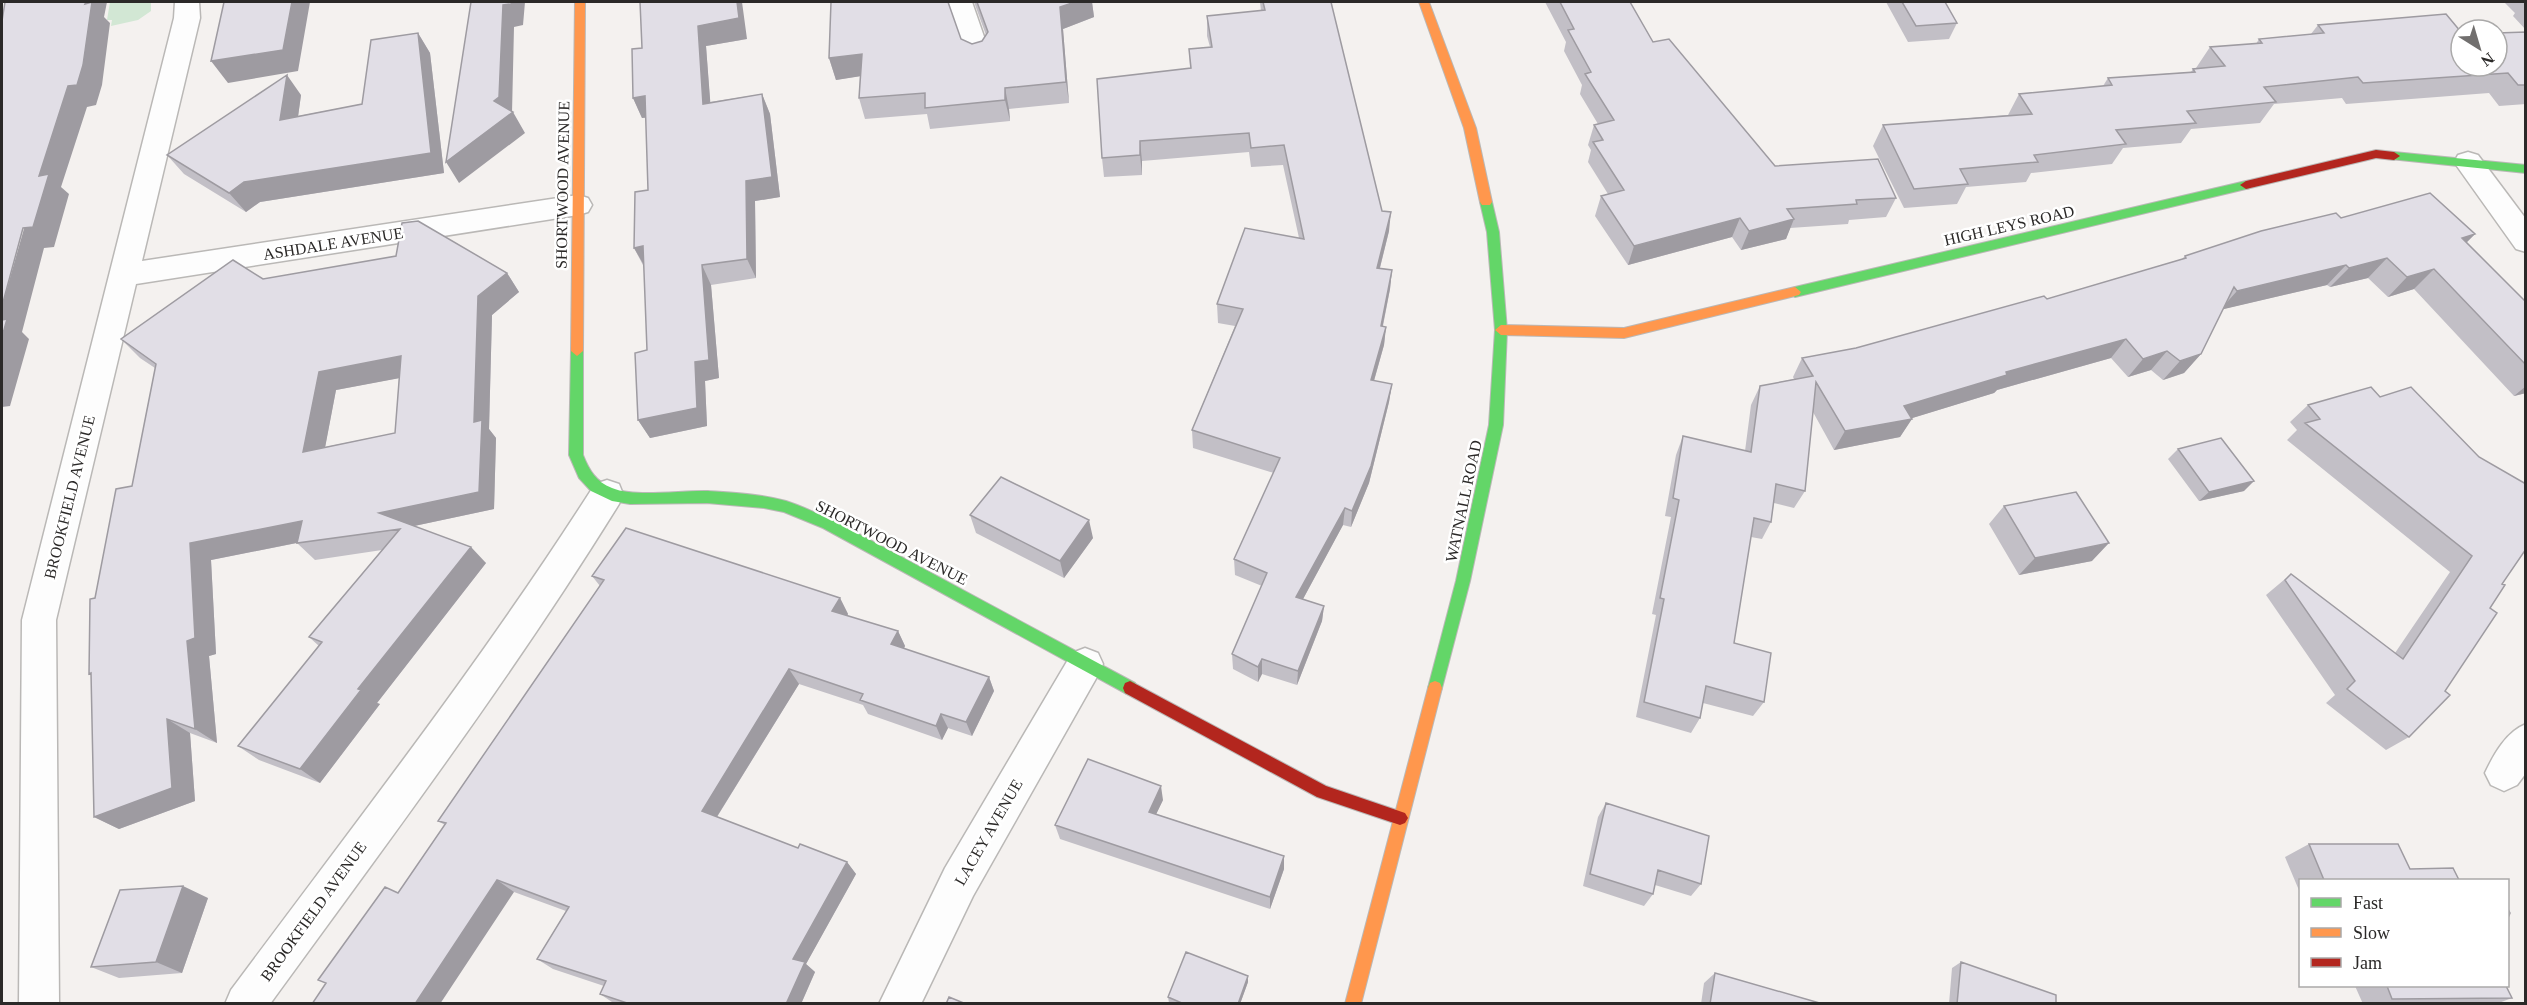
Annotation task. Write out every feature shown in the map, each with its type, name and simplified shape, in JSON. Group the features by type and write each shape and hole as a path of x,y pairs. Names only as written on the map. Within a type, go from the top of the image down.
{"street":[{"name":"BROOKFIELD AVENUE","path":"39,1004 39,620 187,18 187,2"},
{"name":"SHORTWOOD AVENUE","path":"580,2 576,455 587,480 607,494 644,500 706,497 774,503 828,524 1322,792 1400,818"},
{"path":"960,2 977,54"},
{"name":"WATNALL ROAD","path":"1353,1004 1463,581 1496,424 1500,330 1493,232 1470,128 1424,2"},
{"name":"HIGH LEYS ROAD","path":"1500,330 1624,333 2376,154 2526,169"},
{"path":"2468,162 2526,241"},
{"name":"ASHDALE AVENUE","path":"123,275 578,205"},
{"name":"BROOKFIELD AVENUE","path":"245,1004 459,713 556,576 607,494"},
{"name":"LACEY AVENUE","path":"898,1004 959,882 1085,664"},
{"path":"2504,773 2526,741"}],"green space":[{"path":"110,2 151,2 151,11 138,20 111,26 112,20 107,20"}],"building":[{"path":"5,2 86,2 85,4 92,2 83,65 77,85 68,86 39,176 49,174 33,227 23,228 2,306 2,21"},
{"path":"224,2 292,2 283,50 211,61"},
{"path":"471,2 512,2 503,5 499,97 494,101 513,112 446,162"},
{"path":"640,2 737,2 739,18 698,26 703,104 762,94 772,177 746,181 747,259 702,265 709,360 695,362 697,408 638,420 635,353 647,350 643,246 634,248 635,192 648,190 645,96 633,98 632,49 642,48"},
{"path":"831,2 948,2 961,39 972,44 982,41 988,32 977,2 1075,2 1060,7 1066,82 1005,88 1005,100 925,108 925,93 859,98 862,54 829,58"},
{"path":"1263,2 1331,2 1382,211 1391,212 1377,268 1392,270 1381,326 1386,327 1371,380 1392,384 1371,466 1352,511 1345,508 1296,597 1324,606 1298,671 1262,659 1258,667 1232,654 1267,573 1234,559 1280,458 1192,430 1243,309 1217,304 1245,228 1304,239 1284,145 1251,148 1249,133 1140,141 1140,155 1102,158 1097,79 1191,68 1189,49 1212,47 1207,16 1265,10"},
{"path":"1560,2 1630,2 1653,42 1669,39 1775,166 1878,159 1896,198 1856,200 1857,204 1787,209 1794,219 1749,231 1740,218 1634,246 1601,196 1624,190 1593,142 1603,140 1594,125 1614,120 1585,74 1591,72 1568,30 1574,29"},
{"path":"1902,2 1945,2 1957,23 1916,26"},
{"path":"2446,14 2449,18 2449,77 2363,83 2358,77 2264,87 2276,102 2187,111 2196,123 2116,130 2126,144 2034,155 2038,162 1960,169 1968,184 1914,189 1883,125 2032,114 2019,94 2112,85 2108,78 2195,72 2193,69 2225,66 2210,47 2262,43 2259,39 2324,33 2318,25"},
{"path":"2526,32 2526,85 2518,85 2509,74 2509,33"},
{"path":"418,33 431,153 244,182 229,193 167,155 287,75 280,120 362,104 371,40"},
{"path":"2430,193 2475,234 2462,238 2526,302 2526,365 2434,269 2407,277 2387,258 2349,268 2346,265 2237,291 2234,287 2201,354 2180,361 2167,351 2143,359 2126,339 2006,372 2007,375 1904,406 1912,419 1845,431 1816,382 1805,491 1776,484 1771,522 1754,518 1734,643 1771,653 1764,702 1706,686 1700,718 1644,702 1664,599 1660,598 1679,500 1673,498 1683,436 1751,452 1760,386 1813,376 1802,358 1856,348 2044,296 2047,299 2186,258 2185,256 2261,231 2336,213 2341,218"},
{"path":"418,221 507,273 478,296 474,422 482,420 479,492 379,513 471,547 358,689 361,690 300,769 238,746 322,642 309,637 400,529 297,543 302,521 190,543 195,638 187,641 195,729 167,719 172,788 94,817 91,673 89,674 90,599 95,598 116,489 132,486 156,364 121,339 233,260 263,279 396,256 402,223","holes":["401,356 395,433 303,452 319,372"]},
{"path":"7,319 2,337 2,320"},
{"path":"2371,387 2380,397 2411,387 2479,457 2526,484 2526,549 2502,584 2505,585 2490,608 2497,613 2445,691 2450,695 2409,737 2347,689 2355,681 2285,580 2291,574 2403,659 2472,556 2305,423 2320,419 2308,405"},
{"path":"2221,438 2254,481 2209,492 2178,449"},
{"path":"1001,477 1089,520 1060,561 970,515"},
{"path":"2076,492 2109,543 2035,558 2004,506"},
{"path":"626,528 840,598 832,611 898,631 891,644 989,677 966,722 941,714 936,726 860,700 863,694 789,669 702,811 798,848 800,844 847,862 793,959 805,962 786,1004 630,1004 600,994 606,981 537,959 569,907 497,880 415,1004 312,1004 326,983 318,980 385,887 398,893 446,823 438,821 604,580 592,576"},
{"path":"1088,759 1161,786 1149,812 1284,856 1270,897 1055,825"},
{"path":"1606,803 1709,836 1701,884 1658,870 1653,894 1590,874"},
{"path":"2309,844 2398,844 2410,869 2453,868 2458,879 2324,879"},
{"path":"183,886 156,962 91,967 120,890"},
{"path":"1186,952 1248,976 1238,1004 1184,1004 1168,997"},
{"path":"1961,962 2056,995 2056,1004 1957,1004"},
{"path":"1715,973 1823,1004 1710,1004"},
{"path":"2387,987 2506,987 2512,998 2392,999"},
{"path":"949,997 966,1004 946,1004"}],"traffic: fast":[{"path":"2394,156 2526,169"},
{"path":"1795,292 2246,185"},
{"path":"1435,688 1463,581 1496,425 1501,330 1493,232 1486,202"},
{"path":"577,351 576,455 584,474 596,487 612,495 630,498 707,497 764,502 786,507 828,524 1130,688"}],"traffic: slow":[{"path":"577,351 580,2"},
{"path":"1424,2 1470,128 1486,202"},
{"path":"1501,330 1624,333 1795,292"},
{"path":"1353,1004 1435,688"}],"traffic: jam":[{"path":"2246,185 2376,154 2394,156"},
{"path":"1130,688 1322,792 1400,818"}]}
